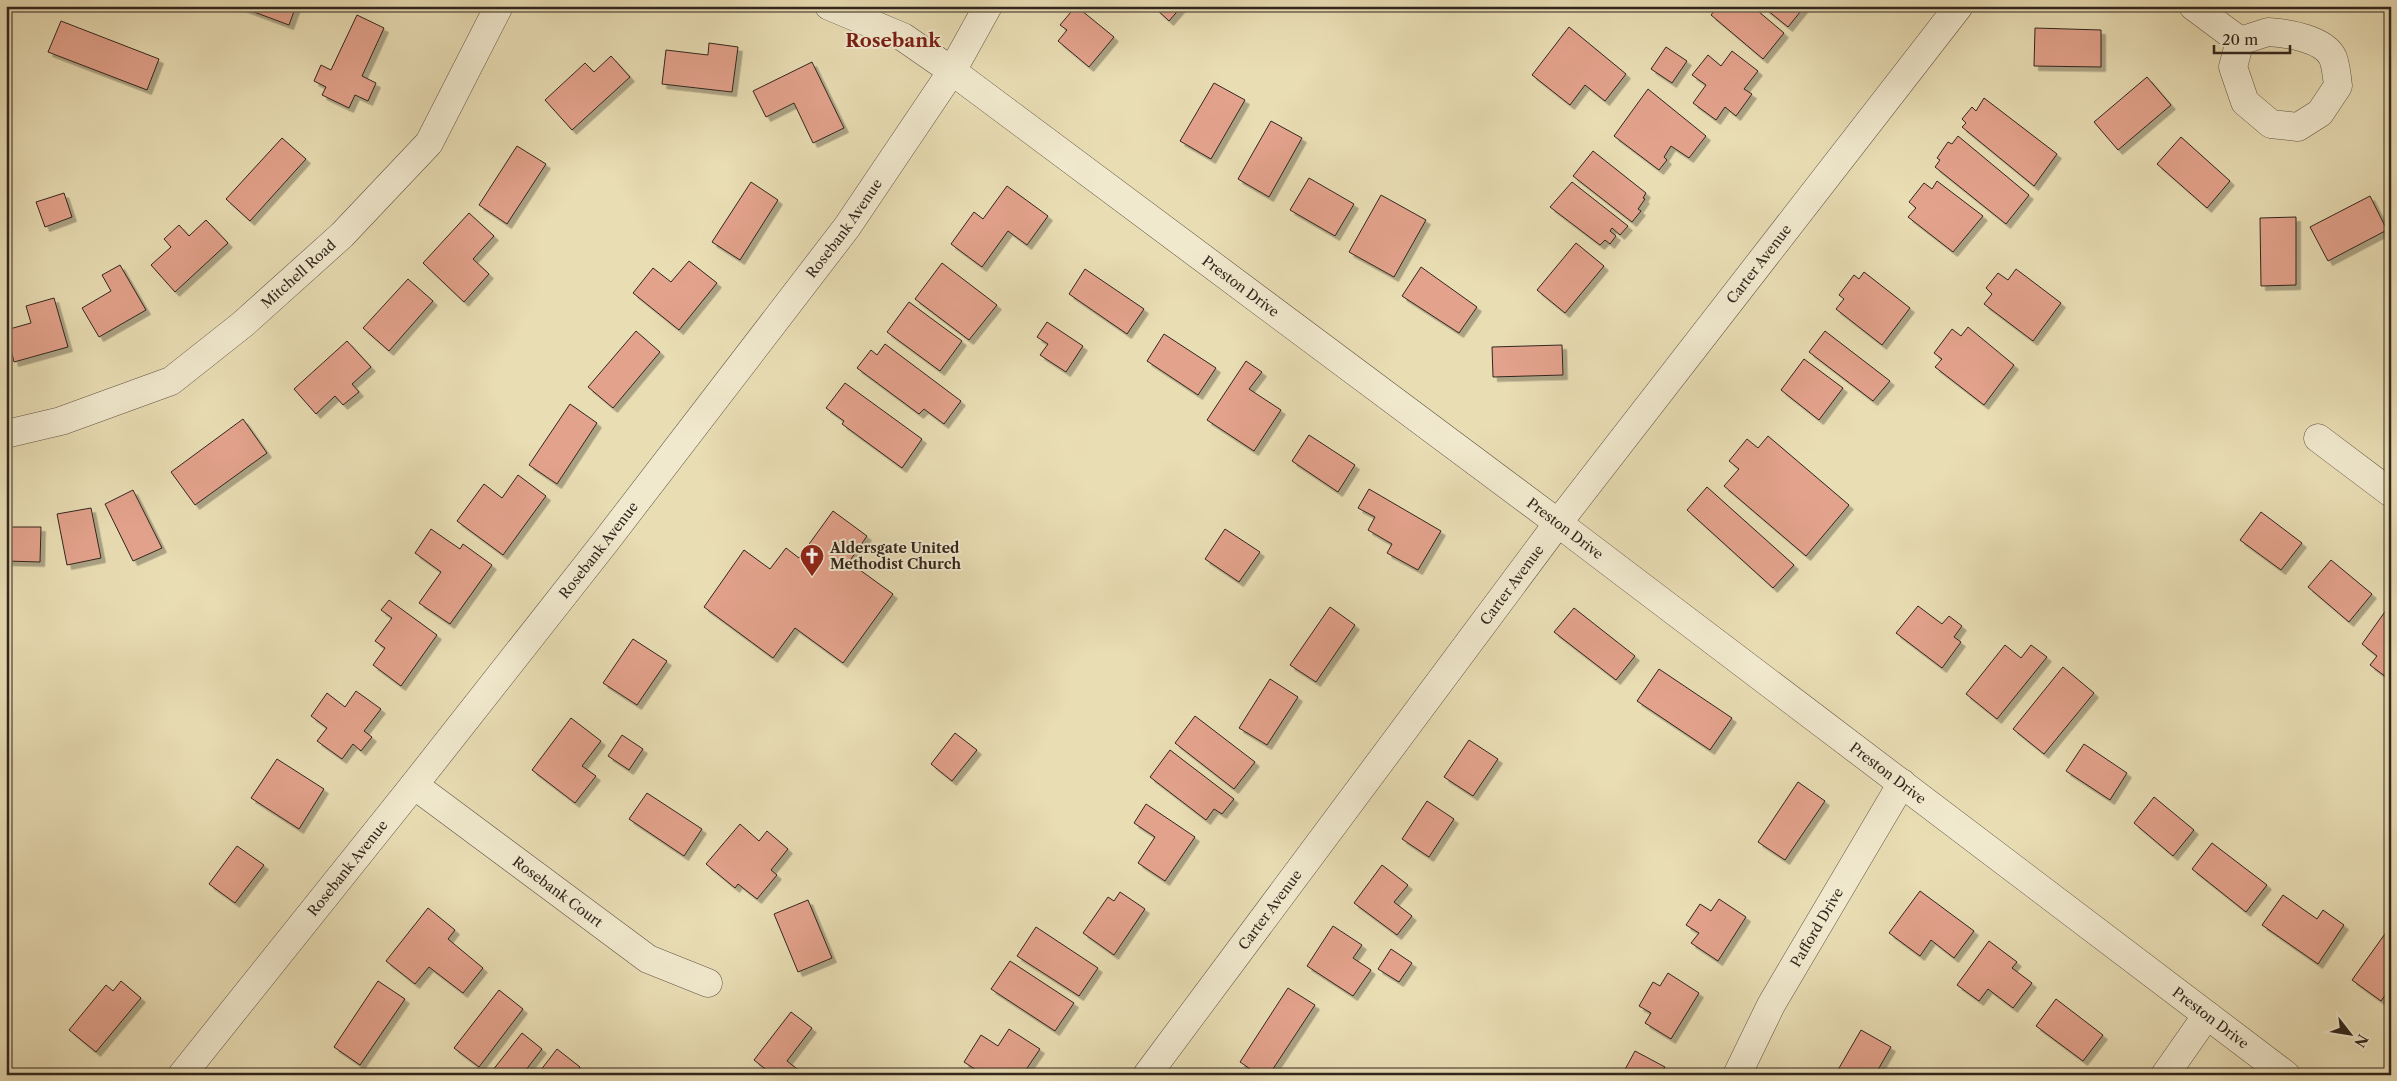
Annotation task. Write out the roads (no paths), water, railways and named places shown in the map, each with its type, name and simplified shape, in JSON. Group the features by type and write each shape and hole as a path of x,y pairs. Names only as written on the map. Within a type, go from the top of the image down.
{"street":[{"name":"Mitchell Road","path":"6,434 61,421 171,382 243,324 342,235 430,144 500,6"},
{"name":"Preston Drive","path":"830,6 903,37 952,71 1558,523 2286,1075"},
{"name":"Rosebank Avenue","path":"182,1075 606,541 847,227 952,71 988,6"},
{"name":"Carter Avenue","path":"1147,1075 1558,523 1959,6"},
{"path":"2193,6 2240,41"},
{"path":"2318,438 2391,493"},
{"name":"Pafford Drive","path":"1737,1075 1771,1005 1902,783"},
{"name":"Rosebank Court","path":"414,785 648,959 708,983"},
{"path":"2165,1075 2207,1015"}],"place":[{"name":"Aldersgate United Methodist Church","path":"812,577"}],"district":[{"name":"Rosebank","path":"893,40"}]}
